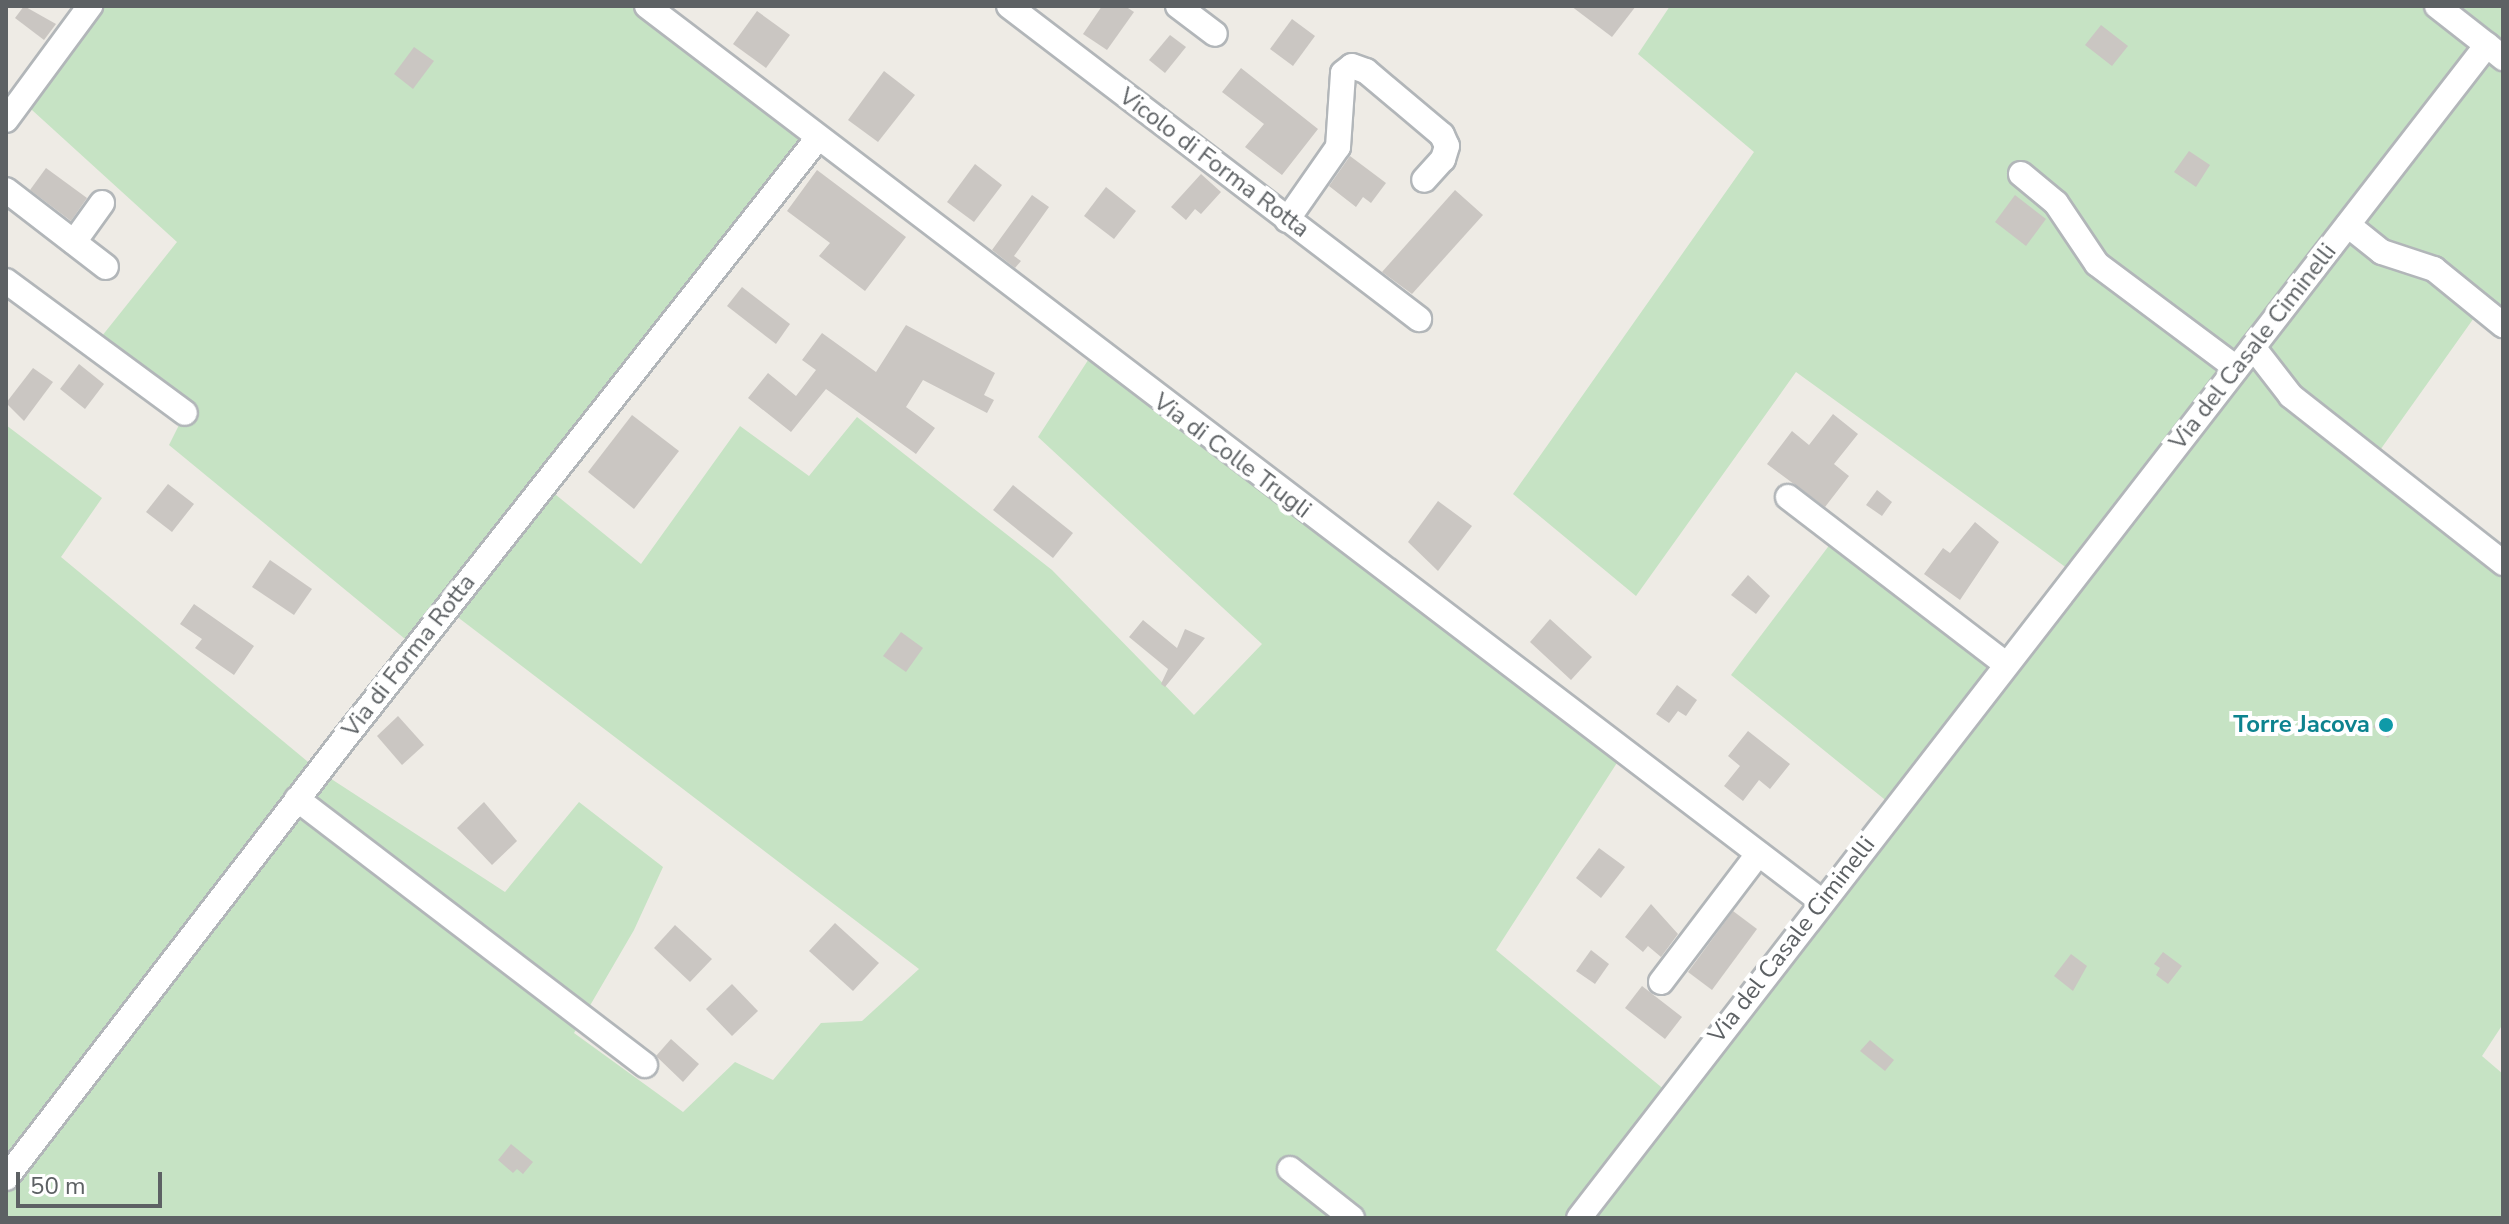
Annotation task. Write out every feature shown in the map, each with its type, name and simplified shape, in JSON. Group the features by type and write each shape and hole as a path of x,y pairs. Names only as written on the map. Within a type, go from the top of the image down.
{"street":[{"path":"6,120 90,6"},
{"name":"Via di Colle Trugli","path":"647,6 1821,901"},
{"name":"Vicolo di Forma Rotta","path":"1009,6 1419,319"},
{"path":"1178,6 1215,34"},
{"path":"2437,6 2495,52"},
{"name":"Via del Casale Ciminelli","path":"1579,1218 1821,901 2348,225 2495,52"},
{"path":"1287,220 1338,147 1343,73 1352,66 1366,71 1442,135 1447,146 1443,159 1424,180"},
{"name":"Via di Forma Rotta","path":"9,1167 818,138"},
{"path":"2021,174 2056,203 2097,264 2236,368"},
{"path":"6,190 106,267"},
{"path":"74,242 102,203"},
{"path":"2348,225 2382,252 2434,269 2503,325"},
{"path":"6,281 185,413"},
{"path":"2253,347 2291,396 2503,563"},
{"path":"1788,497 2006,664"},
{"path":"297,799 645,1065"},
{"path":"1661,982 1758,854"},
{"path":"1290,1169 1352,1218"}],"green space":[{"path":"90,6 647,6 818,138 545,486 641,564 740,426 809,476 857,417 1052,570 1194,715 1262,644 1038,437 1094,351 1624,752 1496,950 1672,1096 1894,807 1731,675 1837,535 2006,663 2075,574 1796,372 1636,596 1513,494 1754,152 1638,54 1670,6 2503,6 2503,325 2481,308 2373,460 2503,563 2503,1024 2482,1056 2503,1074 2503,1218 6,1218 6,425 102,498 61,557 319,771 505,892 579,802 663,867 634,930 574,1033 683,1112 735,1062 773,1080 821,1023 862,1021 919,969 447,609 416,648 169,445 185,413 94,346 177,242 21,100"}],"building":[{"path":"24,6 56,24 44,40 15,18"},
{"path":"1102,6 1125,6 1134,12 1107,50 1083,34"},
{"path":"1571,6 1636,6 1612,37"},
{"path":"757,11 790,35 766,68 733,44"},
{"path":"1292,19 1315,36 1293,66 1270,49"},
{"path":"2101,25 2128,46 2112,66 2085,45"},
{"path":"1170,35 1186,47 1165,73 1149,60"},
{"path":"414,47 434,61 413,89 394,74"},
{"path":"1241,68 1318,129 1282,175 1245,147 1264,124 1222,92"},
{"path":"884,71 915,95 878,142 848,120"},
{"path":"2189,151 2210,165 2196,187 2174,172"},
{"path":"1350,156 1386,183 1371,203 1363,197 1356,207 1329,186"},
{"path":"975,164 1002,185 974,222 947,202"},
{"path":"46,168 87,198 71,221 30,190"},
{"path":"817,170 906,237 865,291 819,256 830,243 787,211"},
{"path":"1201,174 1221,192 1201,214 1195,209 1186,220 1171,207"},
{"path":"1106,187 1136,211 1114,239 1084,216"},
{"path":"1455,190 1483,215 1412,294 1382,272"},
{"path":"1032,195 1049,207 1014,256 1021,261 1015,268 992,250"},
{"path":"2015,195 2046,219 2026,246 1995,222"},
{"path":"742,287 790,324 776,344 727,306"},
{"path":"906,325 995,373 984,395 994,400 987,413 923,380 906,407 935,428 916,454 826,389 791,432 748,398 768,373 796,396 816,370 802,360 822,333 876,372"},
{"path":"79,364 104,384 85,409 60,389"},
{"path":"33,368 53,382 24,421 6,403"},
{"path":"1833,414 1858,434 1834,464 1849,476 1825,507 1767,464 1792,431 1809,445"},
{"path":"632,415 679,451 634,509 588,472"},
{"path":"168,484 194,504 172,532 146,512"},
{"path":"1013,485 1073,533 1053,558 993,510"},
{"path":"1877,490 1892,502 1882,516 1866,505"},
{"path":"1438,501 1472,526 1438,571 1408,542"},
{"path":"1975,522 1999,542 1960,600 1924,574 1943,548 1950,553"},
{"path":"270,560 312,589 294,615 252,587"},
{"path":"1748,575 1770,596 1756,614 1731,595"},
{"path":"194,604 254,646 234,675 195,648 202,639 180,624"},
{"path":"1550,619 1592,657 1571,680 1530,642"},
{"path":"1143,620 1177,648 1185,629 1205,638 1165,687 1161,684 1168,669 1129,637"},
{"path":"901,632 923,648 906,672 883,656"},
{"path":"1677,685 1697,700 1686,716 1678,711 1669,723 1656,714"},
{"name":"Torre Jacova","path":"2383,713 2398,724 2388,738 2373,727"},
{"path":"398,716 424,745 402,765 377,736"},
{"path":"1748,731 1790,764 1770,789 1759,780 1743,801 1724,786 1740,766 1728,756"},
{"path":"484,802 517,841 492,865 457,828"},
{"path":"1599,848 1625,867 1601,898 1576,878"},
{"path":"1651,904 1678,934 1661,957 1648,946 1643,952 1625,937"},
{"path":"1733,911 1757,929 1712,990 1688,972"},
{"path":"835,923 879,963 853,991 809,951"},
{"path":"675,925 712,959 690,982 654,948"},
{"path":"1591,950 1609,964 1595,984 1576,971"},
{"path":"2163,952 2182,966 2168,984 2156,975 2160,968 2154,964"},
{"path":"2071,954 2087,966 2073,991 2054,976"},
{"path":"732,984 758,1011 732,1036 706,1009"},
{"path":"1642,986 1682,1017 1665,1039 1625,1008"},
{"path":"671,1039 699,1064 683,1082 656,1056"},
{"path":"1870,1040 1894,1060 1885,1071 1860,1051"},
{"path":"511,1144 533,1162 523,1174 517,1169 513,1173 498,1160"}],"place":[{"name":"Torre Jacova","path":"2386,725"}]}
